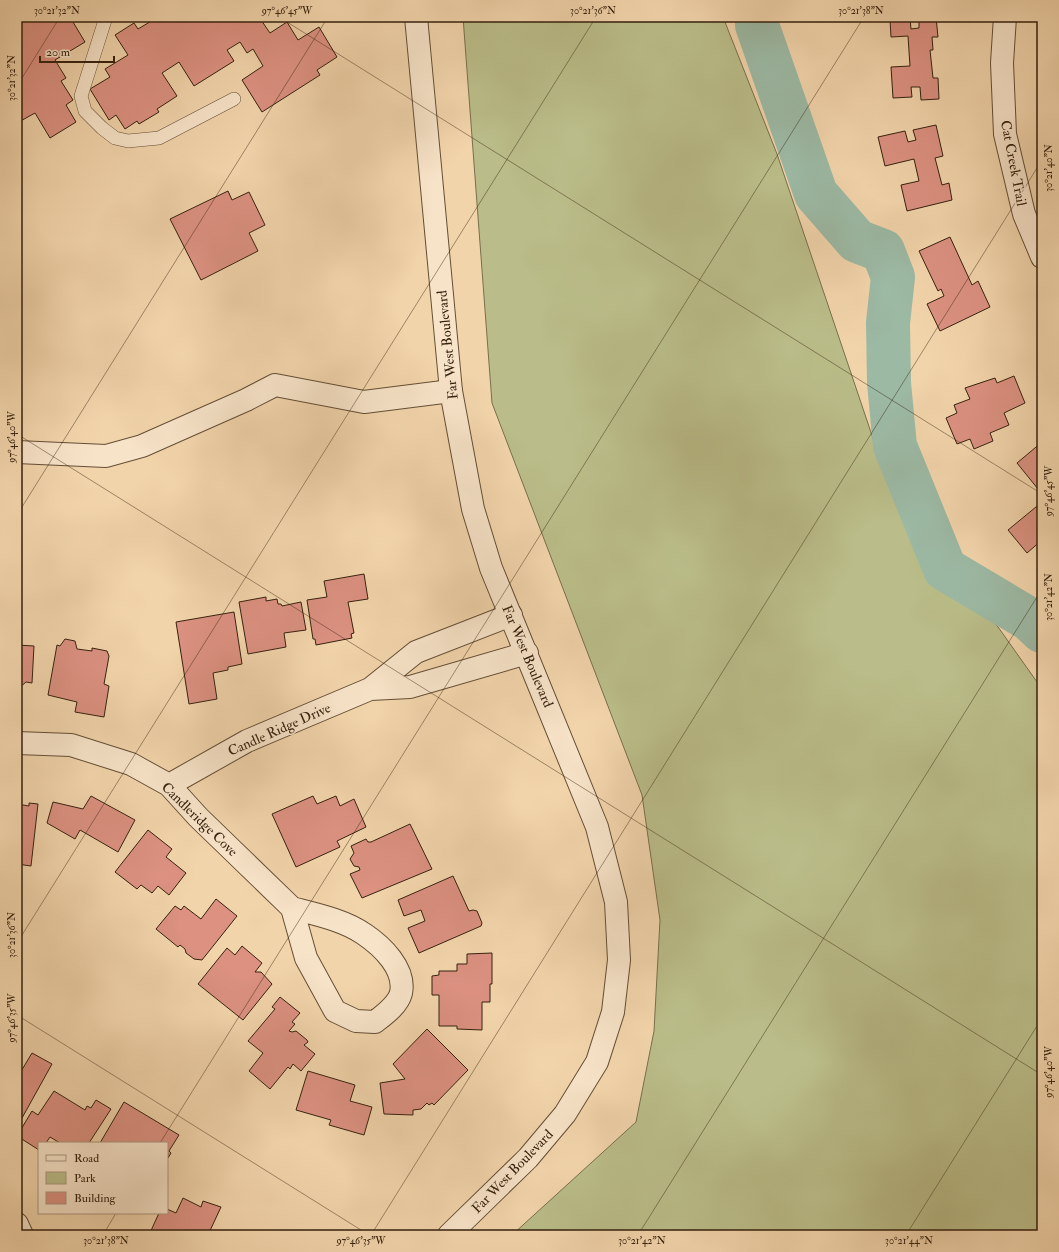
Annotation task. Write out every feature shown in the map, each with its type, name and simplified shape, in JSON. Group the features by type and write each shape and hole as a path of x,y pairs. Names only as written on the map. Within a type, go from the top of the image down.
{"street":[{"name":"Far West Boulevard","path":"416,17 451,391 473,509 492,568 528,653 597,827 616,902 619,960 613,1012 597,1062 565,1114 528,1158 449,1235"},
{"name":"Cat Creek Trail","path":"1005,17 1002,63 1005,134 1024,214 1042,257"},
{"path":"17,452 106,456 142,446 246,400 275,385 364,402 451,391"},
{"name":"Candle Ridge Drive","path":"169,785 247,740 370,689 416,652 511,615"},
{"name":"Candle Ridge Drive","path":"370,689 410,687 528,653"},
{"name":"Candleridge Cove","path":"19,744 71,745 131,764 169,785 198,817 292,908"},
{"path":"292,908 322,915 363,933 386,952 400,973 400,993 388,1012 375,1022 356,1021 335,1011 306,958 292,908"},
{"path":"17,1224 22,1235"}],"lane":[{"path":"106,17 81,96 85,111 102,128 115,138 128,141 159,138 234,99"}],"green space":[{"path":"463,17 723,17 777,154 881,462 1042,689 1042,1235 512,1235 636,1122 654,1031 660,920 642,795 492,403"}],"building":[{"path":"17,17 70,17 85,42 55,60 66,78 61,81 73,100 66,105 76,122 50,138 35,113 17,123"},
{"path":"151,17 259,17 270,33 287,22 298,40 319,27 337,57 317,70 320,75 262,112 242,80 263,66 253,49 247,53 240,42 227,50 234,61 194,86 179,62 162,73 177,96 157,109 159,112 139,124 137,121 125,129 116,115 109,120 90,89 110,77 105,69 128,55 115,35 134,23 138,29 153,20"},
{"path":"919,17 936,17 938,37 932,37 933,50 930,50 933,78 938,78 939,99 921,100 920,87 911,87 912,97 893,98 891,67 910,66 908,36 891,37 890,20 910,19 911,29 919,28"},
{"path":"936,125 943,156 935,158 942,185 949,183 952,200 907,211 901,185 919,181 914,159 885,166 878,137 905,131 908,142 916,140 913,130"},
{"path":"228,191 232,200 249,192 265,225 249,233 258,251 201,280 170,219"},
{"path":"950,237 972,285 978,281 990,307 940,331 927,304 944,296 941,289 938,291 919,251"},
{"path":"1014,376 1025,403 1004,413 1009,425 990,433 993,441 974,449 970,439 957,444 946,418 957,413 954,405 970,399 965,388 995,378 997,383"},
{"path":"1042,442 1042,494 1017,463"},
{"path":"1042,502 1042,540 1027,553 1008,530"},
{"path":"364,574 368,599 348,602 354,633 351,634 352,638 316,645 315,639 313,639 307,600 327,597 324,581"},
{"path":"266,597 266,601 277,599 278,604 281,604 282,606 301,602 306,630 284,633 286,647 248,654 239,602"},
{"path":"234,612 242,664 228,667 228,670 213,673 217,699 189,704 176,622"},
{"path":"65,639 75,641 77,649 92,651 92,648 107,651 109,656 104,684 109,686 104,717 75,712 77,702 48,695 57,645 60,646"},
{"path":"17,645 34,646 32,683 26,682 18,689 17,705"},
{"path":"91,796 135,820 118,852 80,830 75,839 47,823 53,802 83,809"},
{"path":"313,796 317,804 336,796 340,806 354,799 366,827 337,841 340,847 296,867 272,814"},
{"path":"29,803 38,804 31,866 17,864 17,804 29,806"},
{"path":"410,824 432,869 362,898 350,874 360,870 359,867 354,866 350,859 354,853 351,846 366,839 368,842 371,842"},
{"path":"148,830 172,849 166,857 186,873 169,895 158,886 152,893 141,885 137,889 115,872"},
{"path":"453,876 469,911 477,911 482,923 481,926 419,953 408,928 425,921 421,910 404,916 398,900"},
{"path":"216,899 237,916 202,960 194,959 186,953 185,949 180,945 178,947 156,929 175,906 181,910 184,906 201,919"},
{"path":"242,946 262,963 255,972 261,972 272,984 243,1020 198,984 227,948 235,955"},
{"path":"492,953 492,984 490,984 490,1002 482,1002 482,1030 457,1029 457,1026 439,1026 439,995 432,995 432,976 439,975 439,971 457,971 457,964 467,964 467,954"},
{"path":"280,997 300,1013 292,1022 295,1024 289,1031 296,1031 307,1040 308,1042 304,1045 315,1054 301,1071 293,1064 290,1069 288,1067 270,1089 249,1071 263,1053 248,1041 275,1009 272,1007"},
{"path":"427,1029 468,1070 434,1105 432,1103 429,1105 427,1103 421,1109 413,1110 413,1115 384,1114 380,1083 405,1079 393,1064"},
{"path":"32,1053 52,1064 22,1118 17,1115 17,1078"},
{"path":"308,1071 355,1085 350,1101 372,1107 364,1135 329,1125 331,1120 296,1110"},
{"path":"54,1091 85,1110 87,1106 91,1108 96,1100 111,1109 90,1142 58,1142 50,1137 47,1142 38,1142 38,1149 17,1136 32,1111 38,1115"},
{"path":"124,1102 179,1135 169,1151 171,1153 168,1158 168,1142 101,1142"},
{"path":"183,1198 201,1207 203,1201 221,1207 208,1235 149,1235 159,1214 168,1214 168,1209 176,1213"}],"waterway":[{"path":"757,17 757,25 816,194 857,241 883,251 893,277 888,323 889,383 895,446 945,569 1029,619 1042,631"}]}
